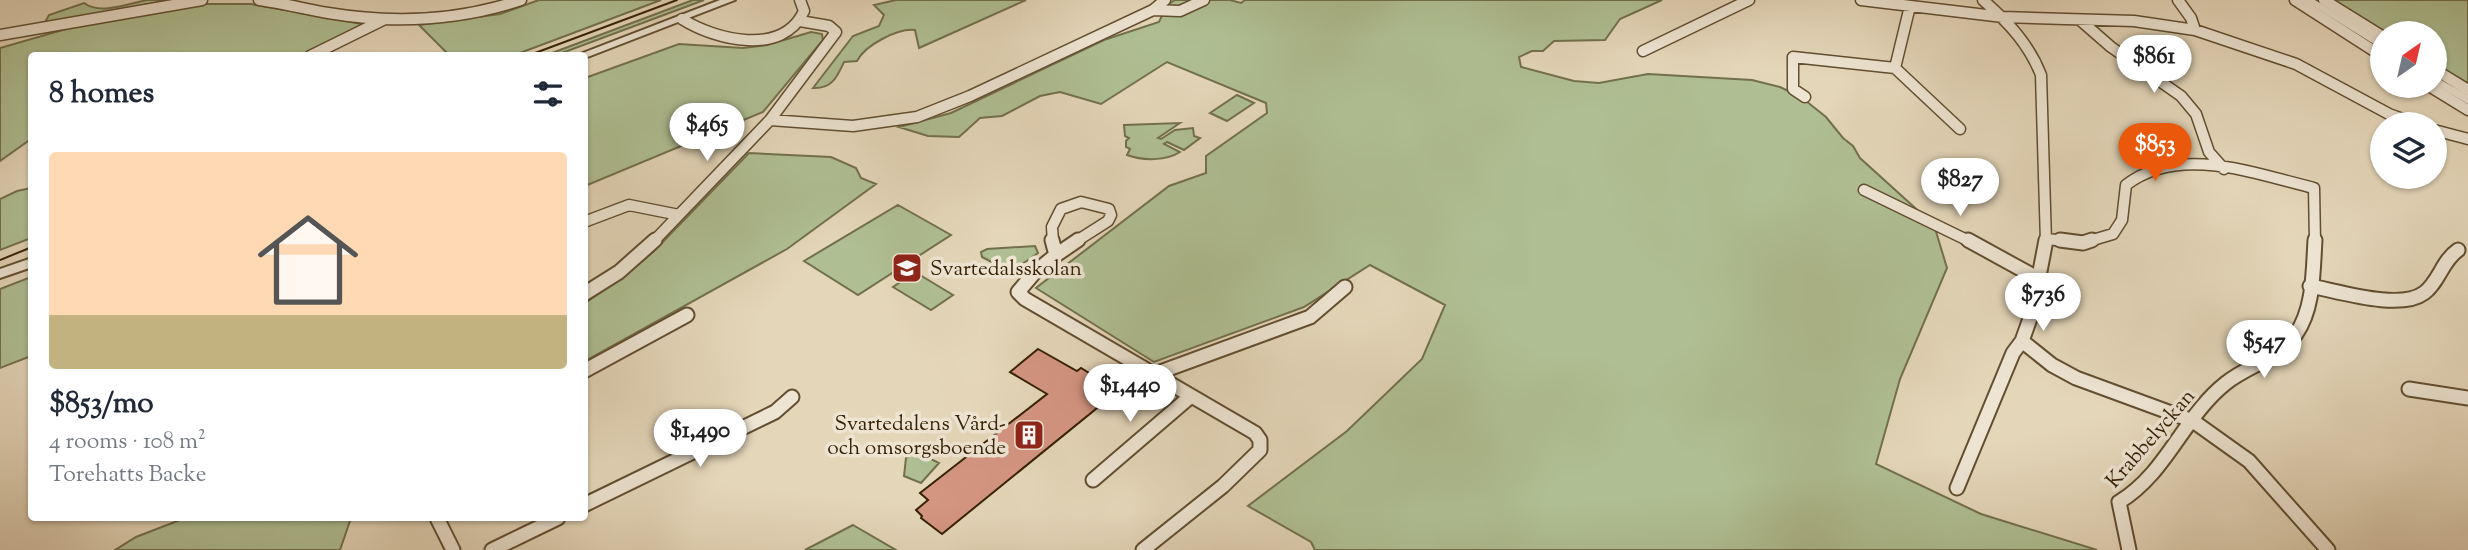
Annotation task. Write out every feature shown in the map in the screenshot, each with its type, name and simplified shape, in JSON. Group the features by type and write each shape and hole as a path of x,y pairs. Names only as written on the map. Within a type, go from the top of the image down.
{"street":[{"path":"0,35 202,0"},
{"path":"259,0 331,14 432,20 475,14 521,0"},
{"path":"588,53 730,0"},
{"path":"800,0 804,10 800,21"},
{"path":"770,120 854,126 915,117 959,101 1153,10 1165,0"},
{"path":"1153,10 1183,11 1205,0"},
{"path":"1643,51 1749,0"},
{"path":"1861,0 2003,17 2134,21 2195,30 2296,64 2385,112"},
{"path":"1958,488 2011,356 2022,341 2047,239 2041,75 2026,42 1983,0"},
{"path":"2178,0 2191,18 2195,30"},
{"path":"2295,0 2370,48"},
{"path":"2308,0 2370,39"},
{"path":"2323,0 2370,29"},
{"path":"1895,68 1910,6"},
{"path":"318,52 384,19"},
{"path":"588,292 620,272 770,120 836,32 829,26 800,21 771,36 740,40 718,37 682,19"},
{"path":"2080,20 2111,47 2181,96 2196,114 2209,152 2224,169"},
{"path":"1805,97 1793,89 1793,57 1895,68 1960,129"},
{"path":"2447,77 2468,90"},
{"path":"2447,87 2468,100"},
{"path":"2447,97 2468,110"},
{"path":"2447,133 2468,139"},
{"path":"2047,239 2083,243 2113,233 2122,220 2126,185 2143,170 2163,164 2224,169"},
{"name":"Krabbelyckan","path":"2129,550 2119,502 2131,496 2150,477 2225,384 2280,351 2301,328 2310,286 2315,215 2314,188 2224,169"},
{"path":"1864,190 1947,229 2039,279"},
{"path":"1056,256 1051,226 1054,213 1065,205 1081,203 1109,209 1111,215 1108,221 1056,256 1023,284 1018,292 1025,299 1152,375 1255,433 1261,440 1260,450 1223,486 1143,550"},
{"path":"588,220 629,205 679,215"},
{"path":"2310,286 2382,298 2410,298 2426,292 2454,251 2458,250"},
{"path":"0,274 28,264"},
{"path":"1152,375 1310,317 1345,287"},
{"path":"588,369 687,315"},
{"path":"2022,341 2052,365 2076,378 2193,421 2249,461 2328,550"},
{"path":"2409,389 2468,398"},
{"path":"1093,480 1191,396"},
{"path":"588,503 775,412 792,397"},
{"path":"438,521 453,550"},
{"path":"492,550 552,521"}],"green space":[{"path":"147,0 171,0 44,24 49,15 84,3 106,8"},
{"path":"539,0 661,0 523,52 446,52 419,25 500,14"},
{"path":"693,0 704,0 565,52 555,52"},
{"path":"896,0 1026,0 919,48 915,30 891,35 867,49 857,61 844,62 829,84 813,88 853,36 879,26 884,15 874,5"},
{"path":"1175,0 1230,0 1241,3 1245,0 1662,0 1620,19 1605,40 1554,41 1543,51 1532,51 1519,57 1521,67 1574,81 1599,83 1648,74 1752,80 1780,87 1801,97 1826,117 1853,146 1860,158 1934,225 1947,268 1900,379 1876,464 1981,514 2097,550 1315,550 1311,542 1248,506 1347,431 1422,359 1445,305 1370,265 1304,307 1154,362 1036,288 1169,186 1206,173 1206,156 1267,113 1266,103 1167,62 1101,104 1060,92 1040,96 1002,116 980,118 959,137 928,136 899,127 951,113 1104,40 1159,22 1167,5"},
{"path":"2329,0 2468,0 2468,86 2447,73 2447,21 2370,21 2370,25"},
{"path":"192,4 251,4 362,24 359,29 309,52 28,52 28,141 0,161 0,48 73,27"},
{"path":"811,32 822,34 823,40 763,112 588,185 588,77 679,44 743,48 767,45"},
{"path":"1237,95 1254,103 1227,121 1210,113"},
{"path":"1180,123 1158,138 1161,139 1175,130 1193,128 1194,136 1200,138 1184,150 1167,142 1164,144 1180,152 1154,159 1127,155 1130,149 1126,147 1126,141 1129,138 1125,136 1124,125"},
{"path":"749,153 831,157 856,168 861,178 876,184 787,249 588,359 588,301 654,251"},
{"path":"28,189 28,239 0,250 0,199"},
{"path":"898,205 951,235 858,295 804,261"},
{"path":"1035,246 1038,253 1011,272 982,257 981,252 987,249"},
{"path":"915,272 953,295 931,310 893,287"},
{"path":"28,278 28,357 0,368 0,289"},
{"path":"926,447 925,456 939,463 921,483 904,476 906,458"},
{"path":"177,521 350,521 340,550 115,550 136,537"},
{"path":"853,525 896,550 805,550"}],"building":[{"name":"Svartedalens Vård- och omsorgsboende","path":"1038,349 1077,371 1081,368 1118,391 942,534 921,518 916,510 928,500 920,493 1047,394 1010,372"}],"tram line":[{"path":"538,52 677,0"},
{"path":"0,260 28,249"}],"place":[{"name":"Svartedalsskolan","path":"907,268"},
{"name":"Svartedalens Vård- och omsorgsboende","path":"1029,435"}]}
